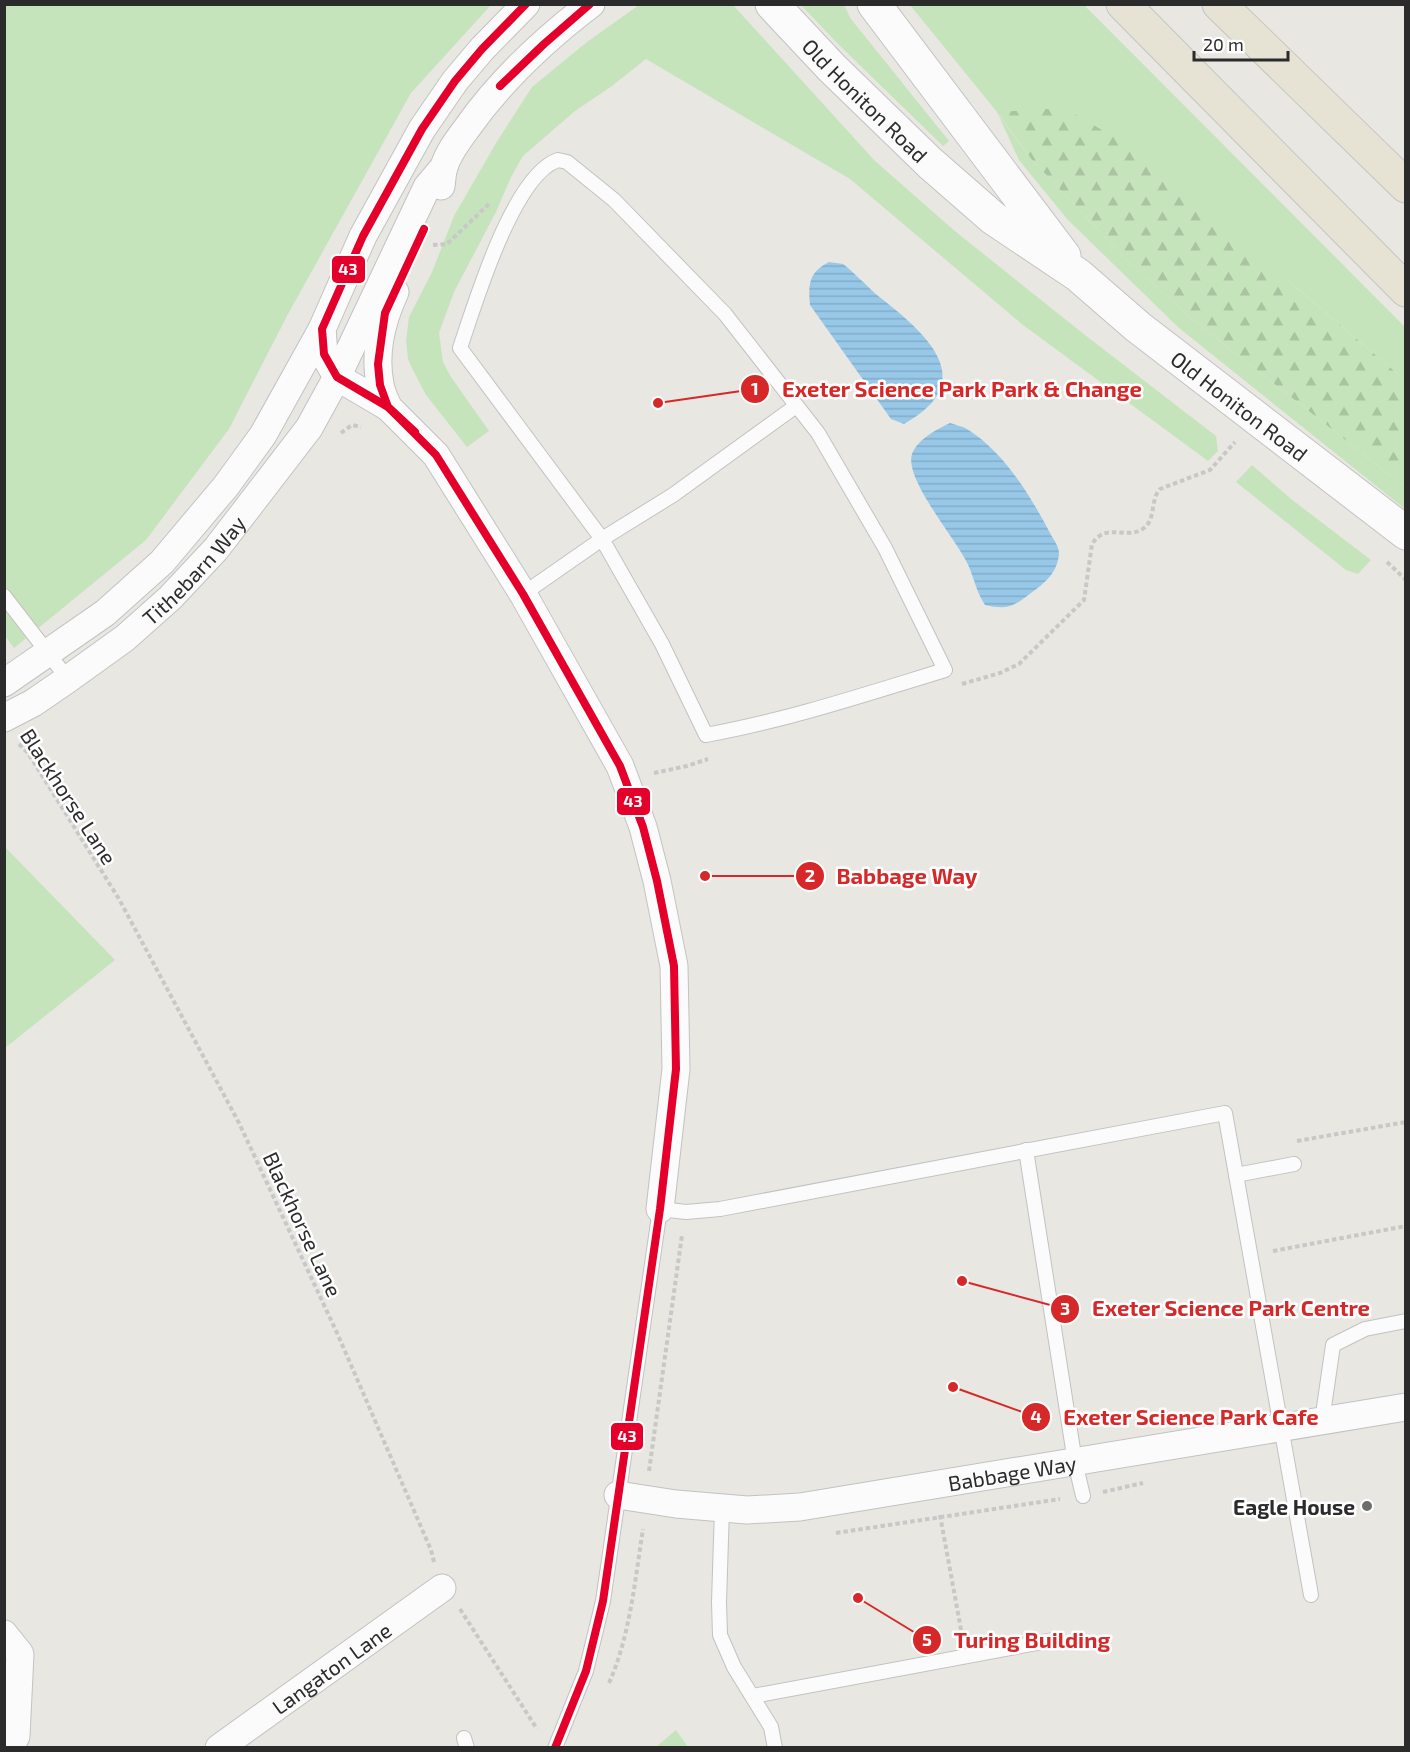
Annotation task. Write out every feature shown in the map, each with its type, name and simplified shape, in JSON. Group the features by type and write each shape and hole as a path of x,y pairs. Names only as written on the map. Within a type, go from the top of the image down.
{"highway":[{"path":"1123,4 1406,290"},
{"path":"1219,4 1406,186"}],"street":[{"name":"Tithebarn Way","path":"4,683 48,655 105,613 162,562 226,486 263,435 322,329 363,236 422,129 455,81 482,49 526,4"},
{"name":"Tithebarn Way","path":"8,728 33,703 125,638 170,598 216,549 309,428 337,377 427,187 444,167 453,147 487,99 529,57 591,4"},
{"name":"Old Honiton Road","path":"772,4 832,68 930,163 993,218 1078,274 1175,356 1406,533"},
{"name":"Old Honiton Road","path":"874,4 1078,274"},
{"name":"Tithebarn Way","path":"388,406 380,386 378,364 385,313 440,196 444,167"},
{"path":"322,329 324,354 337,377 388,406 436,455 523,594 620,766 643,827 657,881 674,966 676,1069 673,1210"},
{"name":"Tithebarn Way","path":"263,435 313,384 337,377"},
{"name":"Babbage Way","path":"618,1495 747,1510 800,1507 1406,1407"},
{"name":"Langaton Lane","path":"219,1748 442,1588"},
{"path":"4,1634 20,1654 16,1736 10,1748"}],"lane":[{"path":"558,160 567,162 614,200 725,314 818,433 885,548 945,670 824,708 738,730 706,735 662,644 602,539 460,348 500,236 520,200 547,163 558,160"},
{"path":"523,594 602,539 674,495 796,406"},
{"path":"4,596 68,680"},
{"path":"555,1748 586,1671 603,1601 618,1495 673,1210 720,1209 1225,1113 1311,1595"},
{"path":"1026,1150 1075,1462 1083,1496"},
{"path":"1236,1175 1294,1164"},
{"path":"1322,1421 1333,1345 1365,1329 1406,1321"},
{"path":"722,1508 720,1635 734,1667 771,1727 774,1748"},
{"path":"753,1696 1053,1640"}],"path":[{"path":"433,245 447,244 489,202 500,199 520,200"},
{"path":"956,686 1000,673 1019,664 1084,600 1092,544 1097,537 1104,532 1130,533 1144,528 1151,518 1155,494 1160,489 1210,470 1235,441"},
{"name":"Blackhorse Lane","path":"8,728 28,753 119,900 239,1124 338,1335 431,1550 442,1588 459,1607 543,1738"},
{"path":"648,775 713,758"},
{"path":"1291,1142 1406,1122"},
{"path":"644,1528 673,1210"},
{"path":"1251,1255 1406,1227"},
{"path":"933,1485 966,1657"}],"green space":[{"path":"5,5 491,5 411,93 288,314 229,429 146,540 14,648 5,636"},
{"path":"639,5 733,5 875,161 956,232 1216,436 1218,451 1208,461 1023,325 850,179 646,59 575,111 523,156 454,292 439,333 443,362 489,431 467,447 426,395 408,359 406,341 409,317 432,272 454,216 496,143 532,87 587,42"},
{"path":"801,5 844,5 851,19 949,141 943,146"},
{"path":"910,5 1084,5 1405,327 1405,380 1292,284 998,113"},
{"path":"1064,108 1128,145 1405,380 1405,487 1192,319 1130,263 1032,160 997,112"},
{"path":"998,115 1032,160 1130,263 1192,319 1405,487 1405,509 1179,328 1067,219 1019,160"},
{"path":"1252,465 1291,499 1371,560 1358,574 1346,570 1236,482"},
{"path":"5,847 115,960 5,1048"},
{"path":"676,1730 688,1747 656,1747"}],"water":[{"path":"829,262 843,264 895,309 927,340 938,357 943,374 940,390 927,407 904,424 891,419 810,305 811,279 817,270"},
{"path":"950,423 965,428 993,450 1004,462 1034,504 1058,548 1058,560 1050,576 1025,598 1010,606 985,605 965,559 931,507 915,477 912,454 918,444 939,428"}],"transit line":[{"name":"43","path":"526,4 482,49 455,81 422,129 363,236 322,329 324,354 337,377 388,407 436,455 523,594 620,766 643,827 657,881 674,966 676,1069 660,1209 603,1601 586,1671 555,1748"},
{"name":"43","path":"500,86 590,4"},
{"name":"43","path":"415,432 388,407 380,385 378,364 385,313 424,229"}],"place":[{"name":"Exeter Science Park Park & Change","path":"658,403"},
{"name":"Babbage Way","path":"705,876"},
{"name":"Exeter Science Park Centre","path":"962,1281"},
{"name":"Exeter Science Park Cafe","path":"953,1387"},
{"name":"Eagle House","path":"1367,1506"},
{"name":"Turing Building","path":"858,1598"}]}
